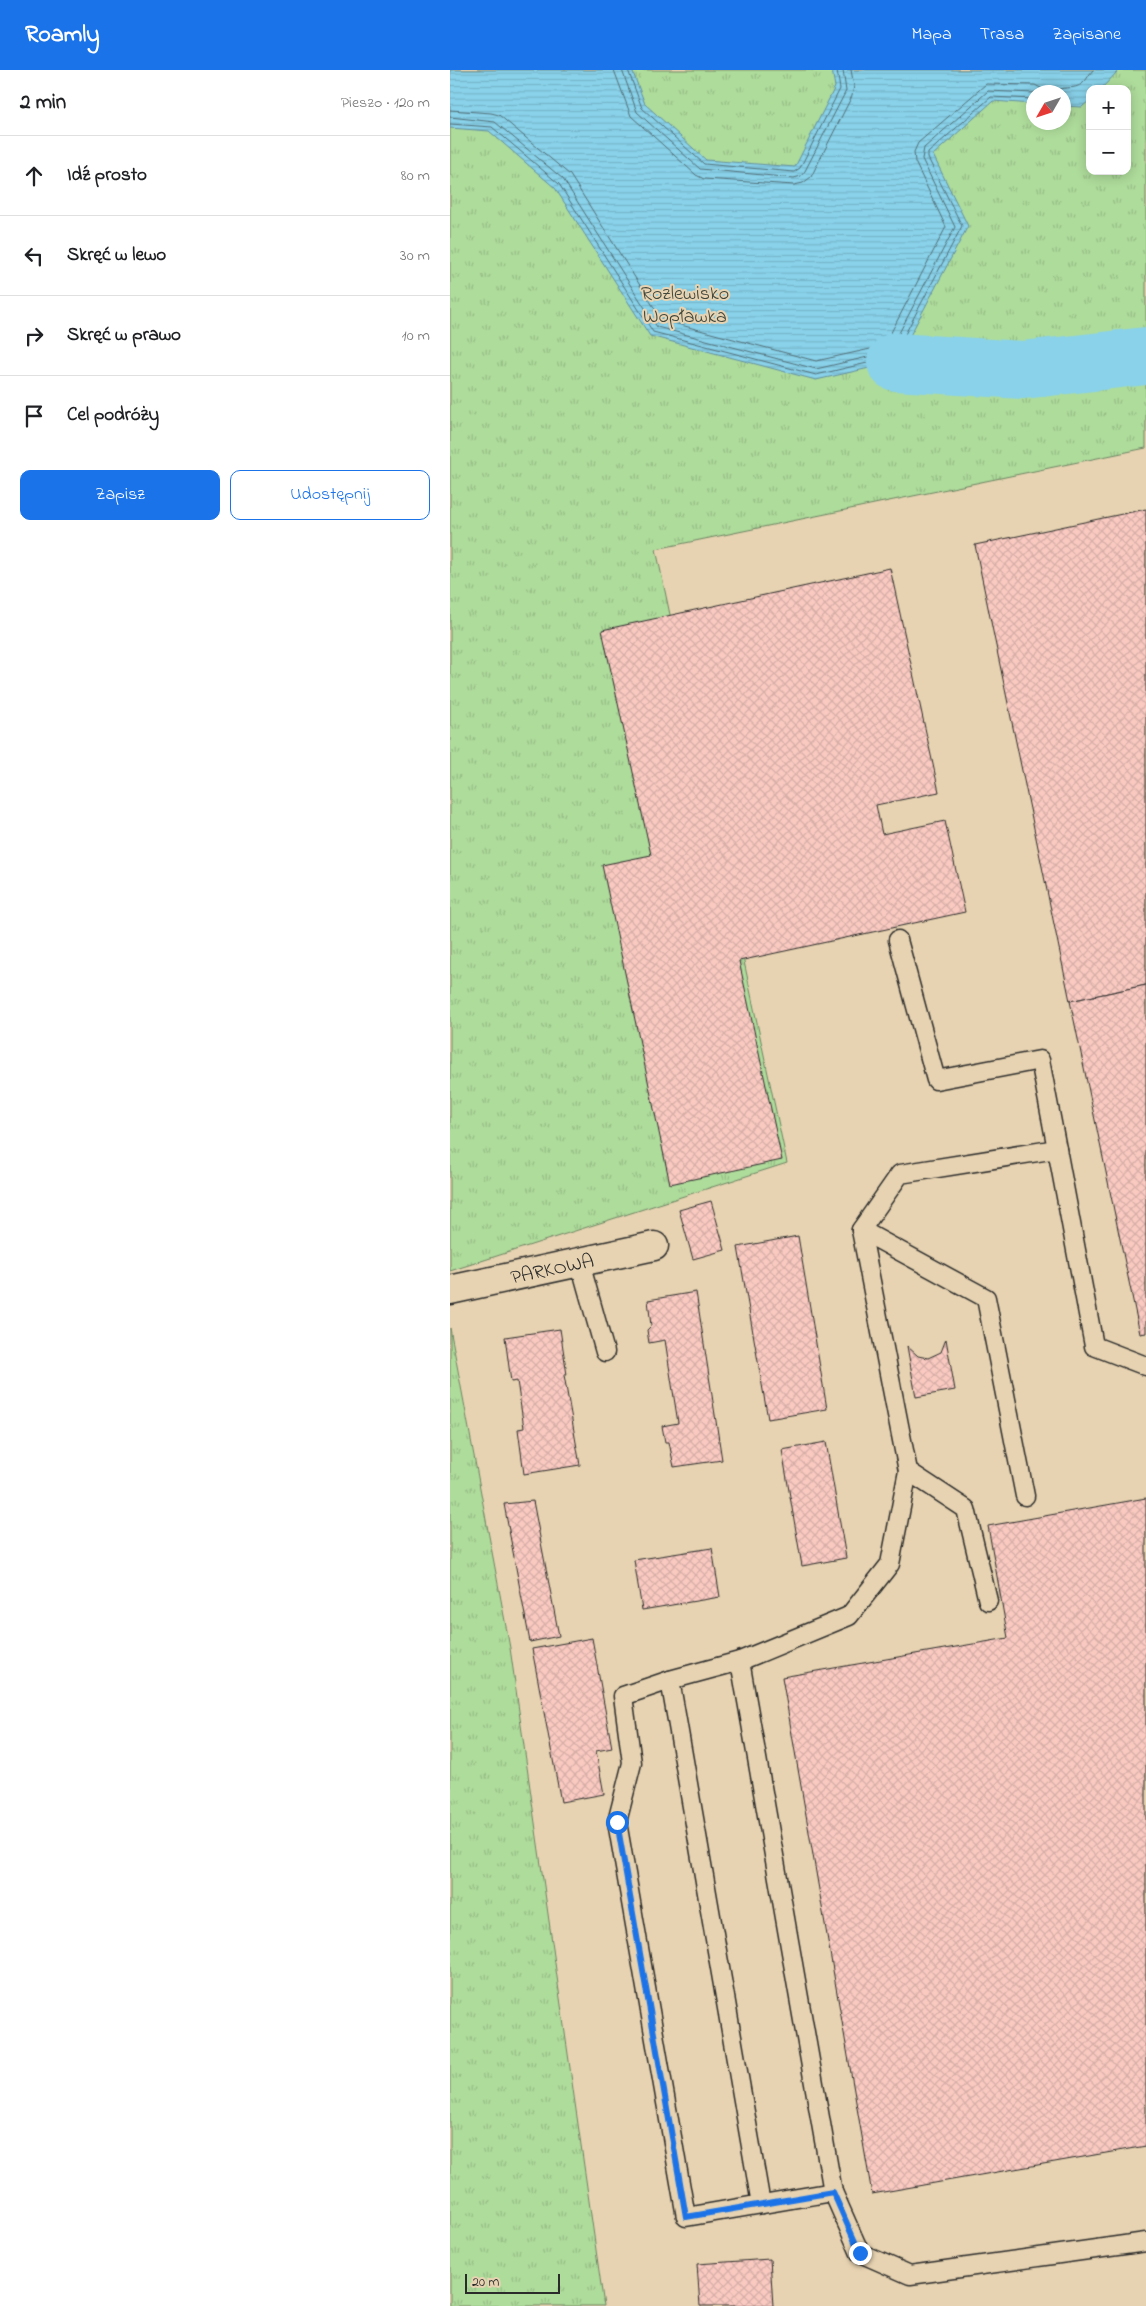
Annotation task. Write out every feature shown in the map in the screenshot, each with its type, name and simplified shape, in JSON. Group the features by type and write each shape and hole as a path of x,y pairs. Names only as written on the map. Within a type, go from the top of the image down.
{"street":[{"name":"PARKOWA","path":"450,1290 654,1246"}],"lane":[{"path":"898,940 936,1080 1040,1060 1094,1346 1146,1366"},
{"path":"833,2192 686,2217 617,1822 632,1763 622,1696 670,1680 740,1661 849,1616 890,1564 908,1471 860,1230 900,1174 1057,1149"},
{"path":"860,1230 986,1298 1025,1496"},
{"path":"580,1262 605,1352"},
{"path":"908,1471 966,1509 988,1601"},
{"path":"740,1661 833,2192 860,2253 910,2275 1146,2242"},
{"path":"670,1680 761,2204"}],"green space":[{"name":"Rozlewisko Wopławka","path":"450,70 1146,70 1146,448 656,549 787,1163 450,1271"},
{"path":"450,1328 510,1648 604,2306 450,2306"}],"water":[{"path":"450,70 632,70 645,104 706,160 795,167 835,87 832,70 1119,70 1105,85 1086,85 1086,104 1082,107 1071,106 1071,85 1026,85 1026,103 993,101 933,155 968,226 896,362 816,380 650,336 555,188 489,131 450,128"}],"building":[{"path":"1146,509 1146,985 1070,1001 975,545"},
{"path":"890,568 939,792 876,805 882,834 945,821 965,912 739,961 782,1160 670,1184 602,865 651,855 602,630"},
{"path":"1146,985 1146,1333 1140,1334 1070,1001"},
{"path":"711,1201 725,1250 693,1259 679,1210"},
{"path":"798,1236 827,1409 768,1419 738,1247"},
{"path":"696,1292 722,1460 674,1467 669,1442 665,1442 662,1426 678,1423 665,1340 649,1343 647,1330 651,1326 648,1300"},
{"path":"560,1329 567,1375 564,1375 580,1465 524,1474 518,1429 524,1428 517,1381 511,1382 505,1337"},
{"path":"946,1339 955,1390 916,1397 907,1346 918,1356 928,1358 941,1352"},
{"path":"826,1442 846,1558 802,1566 782,1450"},
{"path":"1146,1498 1146,2146 872,2194 782,1677 1008,1638 988,1526"},
{"path":"533,1501 559,1636 530,1642 504,1504"},
{"path":"712,1548 720,1597 642,1610 634,1560"},
{"path":"592,1638 612,1748 596,1751 604,1794 561,1802 532,1649"},
{"path":"770,2259 773,2306 700,2306 697,2264"}],"waterway":[{"path":"896,362 1023,370 1146,356"}],"route":[{"path":"617,1822 686,2217 833,2192 860,2253"}]}
